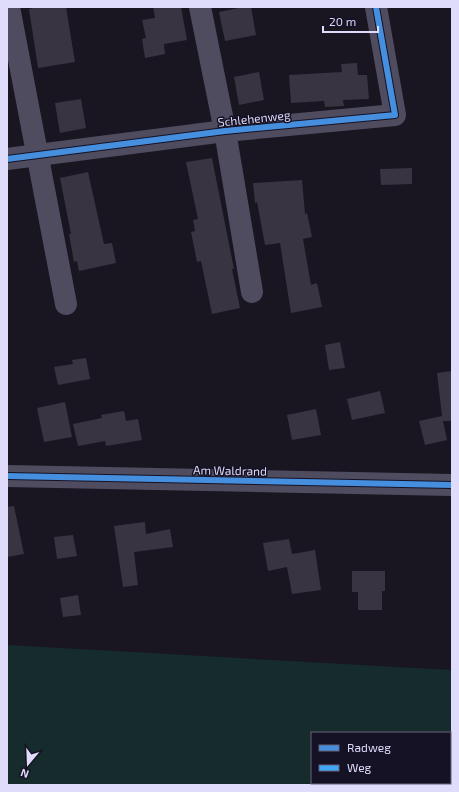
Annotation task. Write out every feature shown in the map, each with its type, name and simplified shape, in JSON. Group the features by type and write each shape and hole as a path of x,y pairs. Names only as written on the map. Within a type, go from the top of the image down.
{"street":[{"path":"9,7 66,304"},
{"name":"Schlehenweg","path":"200,7 225,131 252,292"},
{"name":"Schlehenweg","path":"7,159 225,131 395,115 376,7"},
{"name":"Am Waldrand","path":"7,476 452,485"}],"green space":[{"path":"7,645 452,670 452,785 7,785"}],"building":[{"path":"38,7 66,7 75,62 38,68 29,9"},
{"path":"153,7 181,7 187,40 164,44 165,54 145,58 142,39 146,38 142,20 155,18"},
{"path":"243,7 251,7 256,35 225,41 219,12"},
{"path":"357,63 358,75 367,75 369,99 343,100 344,106 325,107 324,101 291,103 289,75 342,72 341,64"},
{"path":"259,72 264,100 239,105 234,77"},
{"path":"81,99 86,128 60,133 55,103"},
{"path":"212,158 234,269 232,269 240,308 212,314 201,261 197,262 191,232 195,231 193,220 198,219 186,162"},
{"path":"412,168 412,184 381,185 380,169"},
{"path":"88,172 104,244 112,243 116,263 79,271 77,261 74,262 69,234 71,234 60,178"},
{"path":"302,180 305,214 307,213 312,237 303,239 311,285 317,283 322,307 291,313 280,243 265,245 257,202 255,203 253,183"},
{"path":"340,342 345,368 329,370 325,345"},
{"path":"86,358 90,379 58,385 54,367 73,364 72,360"},
{"path":"452,371 452,421 443,421 447,440 425,445 419,421 442,416 437,373"},
{"path":"380,391 385,413 352,420 347,399"},
{"path":"65,402 72,437 44,442 37,408"},
{"path":"316,409 321,435 292,440 287,415"},
{"path":"124,411 126,421 138,419 142,440 106,446 105,441 78,446 73,424 102,418 101,415"},
{"path":"14,506 24,554 7,557 7,507"},
{"path":"145,522 146,534 170,529 173,547 134,552 138,585 123,587 114,526"},
{"path":"73,535 77,556 57,559 54,537"},
{"path":"289,539 292,554 315,550 321,590 292,594 287,567 268,571 263,543"},
{"path":"352,571 385,571 385,591 382,591 382,610 358,610 358,592 352,592"},
{"path":"78,595 81,615 63,617 60,598"}],"cycle path":[{"path":"7,159 225,131 395,115 376,7"},
{"path":"7,476 452,485"}]}
